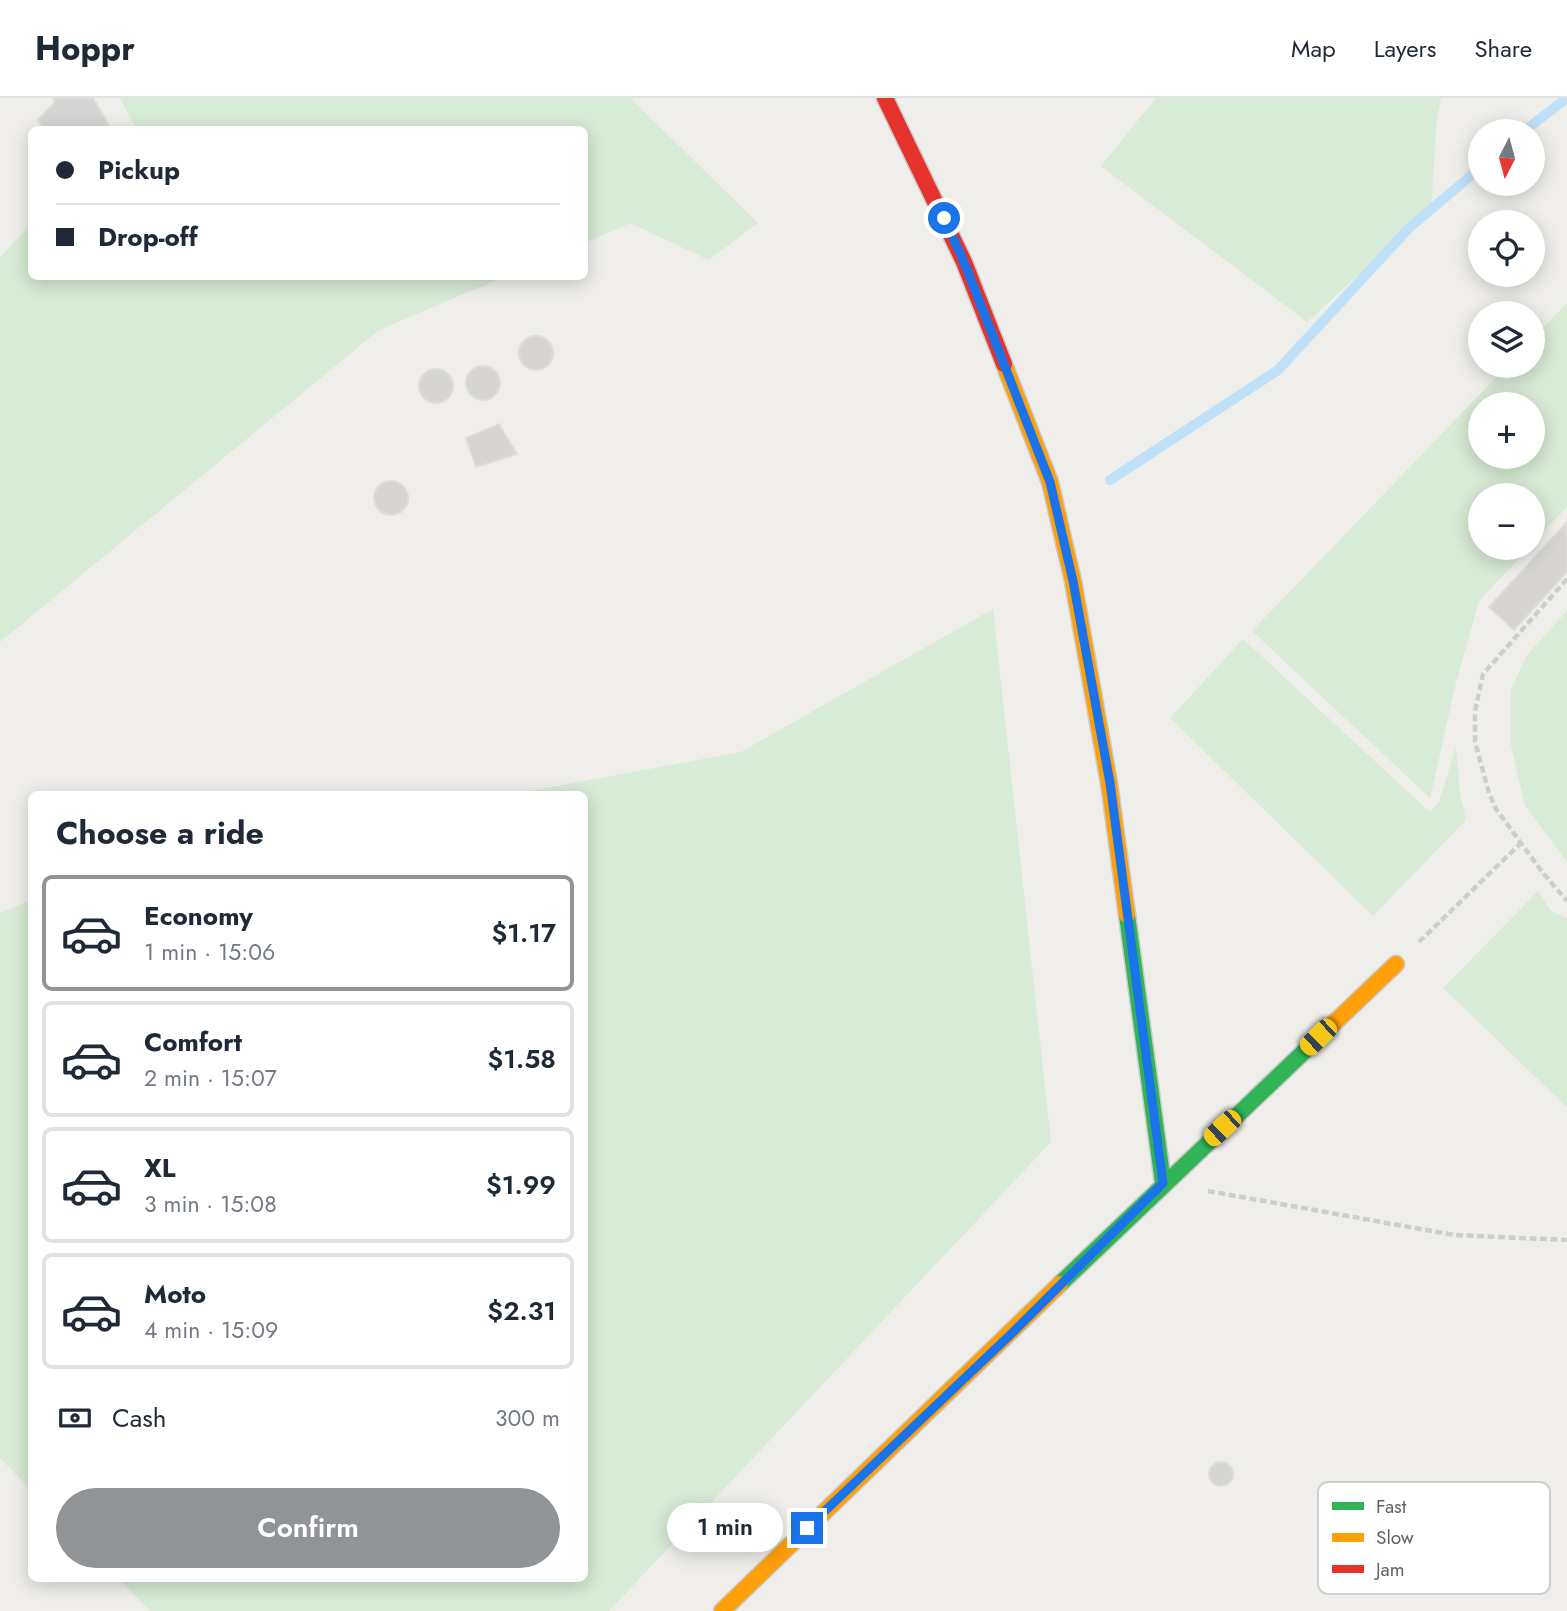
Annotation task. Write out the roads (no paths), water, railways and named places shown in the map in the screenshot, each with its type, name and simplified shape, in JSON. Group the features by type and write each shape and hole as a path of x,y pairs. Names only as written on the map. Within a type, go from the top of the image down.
{"street":[{"path":"885,98 964,262 1050,482 1073,581 1110,783 1163,1183"},
{"path":"722,1611 1010,1335 1163,1183 1396,964"}],"waterway":[{"path":"1540,119 1567,98"},
{"path":"1110,480 1278,370 1409,228 1468,178"}]}
